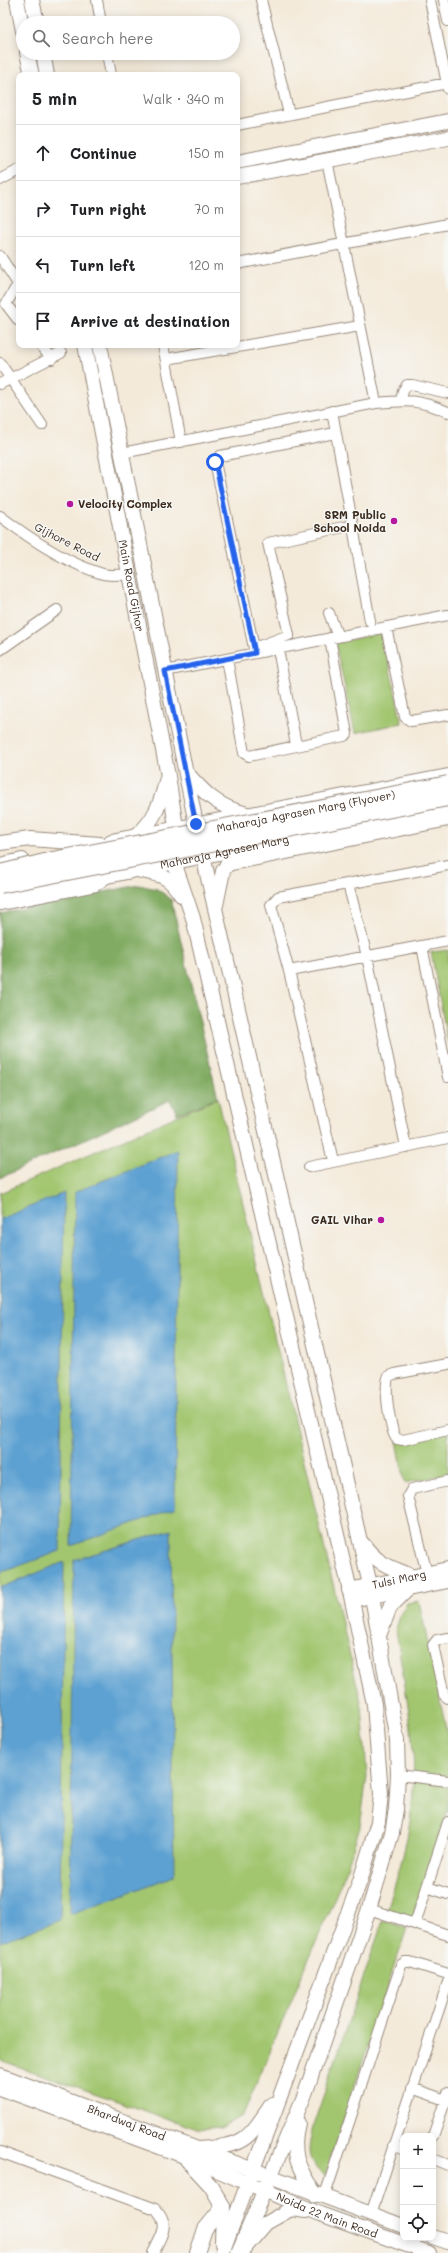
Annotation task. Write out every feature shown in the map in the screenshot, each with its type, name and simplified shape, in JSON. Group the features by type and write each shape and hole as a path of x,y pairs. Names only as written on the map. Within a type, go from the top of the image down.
{"main road":[{"name":"Maharaja Agrasen Marg (Flyover)","path":"0,873 53,860 448,784"},
{"name":"Maharaja Agrasen Marg (Flyover)","path":"0,885 448,798"}],"street":[{"path":"17,0 20,16"},
{"path":"32,0 35,16"},
{"path":"97,0 100,16"},
{"path":"260,0 289,114"},
{"path":"240,124 289,114 447,86 446,71 430,0"},
{"path":"444,0 448,21"},
{"path":"29,60 31,72"},
{"path":"44,60 46,72"},
{"path":"108,60 110,72"},
{"path":"240,161 448,121"},
{"path":"240,176 448,138"},
{"path":"327,160 376,403"},
{"path":"0,180 16,172"},
{"path":"240,263 448,224"},
{"path":"0,256 16,281"},
{"path":"16,287 6,304 16,317"},
{"path":"240,346 360,326"},
{"path":"43,348 52,359"},
{"name":"Main Road Gijhor","path":"86,348 128,575 168,776 176,828"},
{"name":"Main Road Gijhor","path":"101,348 196,824"},
{"path":"164,348 181,442"},
{"path":"166,359 231,348"},
{"path":"0,384 52,359 61,353"},
{"path":"0,363 42,425"},
{"path":"401,400 403,391 407,385 412,384 448,393"},
{"path":"122,453 376,403 401,400 425,402 448,412"},
{"path":"332,411 370,621"},
{"path":"255,651 215,462 220,456 335,433"},
{"name":"Gijhore Road","path":"0,516 21,532 65,557 104,574 128,575"},
{"path":"165,671 227,659 255,651 289,635 268,543 353,525"},
{"path":"0,650 57,610"},
{"path":"227,659 244,753 249,756 344,736 347,734 334,638 329,613"},
{"path":"255,651 278,649 386,627 447,619"},
{"path":"386,627 406,717 411,721 448,715"},
{"path":"278,649 296,745"},
{"path":"230,810 448,767"},
{"path":"184,770 203,792 230,810 248,814"},
{"path":"136,836 152,819 159,807 168,776"},
{"path":"0,865 196,824 448,776"},
{"path":"411,783 419,812"},
{"name":"Maharaja Agrasen Marg","path":"0,898 448,806"},
{"path":"227,864 448,819"},
{"path":"0,843 30,839 100,844"},
{"path":"215,913 223,871 233,855 253,845"},
{"path":"204,856 215,913 371,1591 397,1740 398,1776 396,1809 392,1833 369,1909 305,2094 263,2190 242,2252"},
{"path":"174,862 190,911 350,1595 374,1704 381,1794 378,1822 360,1881 222,2252"},
{"path":"333,1161 289,971 271,905 274,899 278,897 448,865"},
{"path":"133,870 166,877 174,884 190,911"},
{"path":"0,905 96,886 112,874"},
{"path":"348,884 367,956 406,1147"},
{"path":"289,971 448,941"},
{"path":"422,946 448,1077"},
{"path":"309,1167 448,1138"},
{"path":"448,1364 394,1374 389,1376 386,1385 393,1432 397,1439 403,1440 448,1430"},
{"path":"379,1635 390,1607 416,1580 408,1496 412,1489 448,1481"},
{"path":"360,1541 372,1557 387,1567 416,1580"},
{"name":"Tulsi Marg","path":"350,1595 416,1580 448,1570"},
{"name":"Tulsi Marg","path":"416,1580 448,1581"},
{"path":"448,1638 437,1640 433,1645 444,1695 448,1698"},
{"path":"398,1776 448,1781"},
{"path":"415,1924 448,1822"},
{"path":"427,1887 448,1894"},
{"path":"369,1909 448,1935"},
{"path":"320,2196 402,1965 405,1962 410,1962 448,1974"},
{"path":"371,2214 448,1982"},
{"name":"Bhardwaj Road","path":"0,2075 189,2153 248,2184"},
{"path":"222,2252 222,2206 211,2186 189,2153 229,2146 246,2139 258,2125 285,2085"},
{"name":"Bhardwaj Road","path":"0,2088 189,2153 253,2170"},
{"path":"412,2088 447,2098 434,2133"},
{"path":"305,2094 295,2133 294,2149 298,2165 320,2196"},
{"path":"393,2145 400,2147"},
{"path":"0,2152 156,2209 164,2217 165,2227 153,2253"},
{"path":"436,2160 448,2165"},
{"name":"Noida 22 Main Road","path":"253,2170 400,2225"},
{"name":"Noida 22 Main Road","path":"248,2184 320,2214 430,2253"},
{"path":"197,2253 205,2228 222,2206"},
{"path":"242,2252 266,2223 291,2209 320,2214"},
{"path":"436,2238 448,2242"}],"green space":[{"path":"382,633 402,723 355,733 335,643"},
{"path":"139,885 157,889 171,899 218,1098 177,1114 170,1100 0,1178 0,913"},
{"path":"448,950 448,1044 431,952"},
{"path":"218,1098 362,1706 367,1776 360,1827 346,1871 243,2115 222,2127 197,2129 0,2060 0,1193"},
{"path":"448,1431 448,1474 405,1483 397,1441"},
{"path":"419,1601 448,1738 448,1810 412,1919 387,1910 400,1867 410,1822 414,1772 409,1710 396,1629 400,1615 407,1603"},
{"path":"383,1920 407,1928 325,2175 313,2164 310,2159 309,2147 313,2126"}],"water":[{"path":"178,1150 175,1508 71,1546 75,1192"},
{"path":"64,1193 60,1551 0,1573 0,1219"},
{"path":"171,1530 174,1876 70,1914 74,1560"},
{"path":"64,1562 60,1920 0,1942 0,1588"}],"place":[{"name":"Velocity Complex","path":"70,504"},
{"name":"SRM Public School Noida","path":"394,521"},
{"name":"GAIL Vihar","path":"381,1220"}],"route":[{"path":"196,824 165,671 255,653 215,462"}]}
